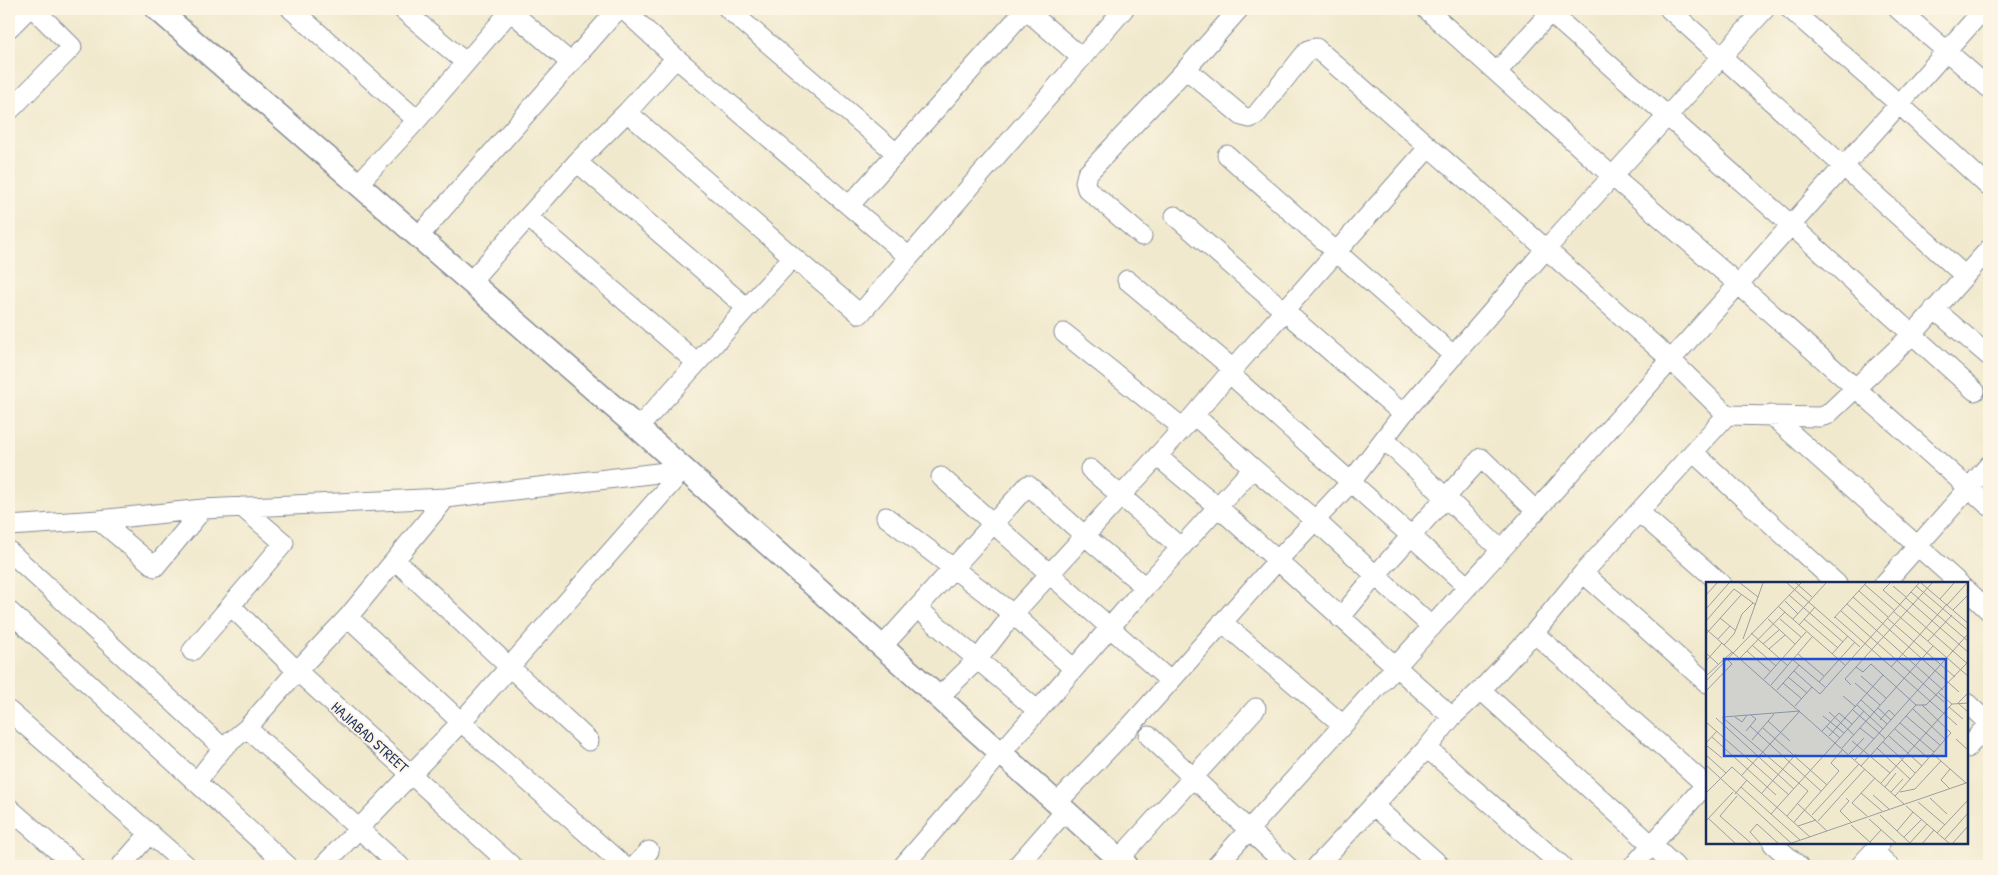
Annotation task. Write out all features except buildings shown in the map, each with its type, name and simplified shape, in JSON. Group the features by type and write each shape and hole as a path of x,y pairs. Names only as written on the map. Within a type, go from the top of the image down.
{"street":[{"path":"9,28 28,9"},
{"path":"9,111 72,47 34,9"},
{"path":"157,9 638,428 1123,863 1193,777 1256,708"},
{"path":"291,9 417,120"},
{"path":"402,9 465,62"},
{"path":"358,184 417,120 510,9 571,63"},
{"path":"418,236 618,9"},
{"path":"623,9 676,58 909,257"},
{"path":"728,9 896,153"},
{"path":"849,206 1026,9 1082,58"},
{"path":"627,112 860,314 1124,9"},
{"path":"1142,236 1088,189 1085,182 1087,174 1186,69 1239,9"},
{"path":"1426,9 1612,176 1738,284 1989,506"},
{"path":"1669,9 1965,276"},
{"path":"1017,866 1061,806 1222,622 1351,482 1403,414 1546,249 1765,9"},
{"path":"1790,9 1899,104 1989,187"},
{"path":"1898,9 1989,88"},
{"path":"1216,866 1984,9"},
{"path":"1497,72 1550,10 1975,390"},
{"path":"1186,69 1242,116 1250,118 1256,115 1308,50 1316,48 1546,249 1670,360 1727,415 1819,417 1827,415 1913,334 1989,249"},
{"path":"470,282 577,162 627,112 676,58"},
{"path":"938,698 978,659 1013,614 1122,496 1430,147"},
{"path":"1227,155 1454,356"},
{"path":"577,162 747,308"},
{"path":"1175,216 1403,414"},
{"path":"528,217 697,363"},
{"path":"638,428 793,257"},
{"path":"1127,280 1231,371 1410,537 1468,587"},
{"path":"1934,309 1989,356"},
{"path":"1064,333 1253,468 1315,520 1374,576 1432,627"},
{"path":"1318,866 1428,748 1452,717 1481,690 1534,634 1583,573 1727,415"},
{"path":"1771,415 1958,582"},
{"path":"1384,439 1501,550"},
{"path":"1693,452 1835,582"},
{"path":"1157,456 1218,507 1452,717"},
{"path":"1340,618 1374,576 1481,458 1536,511"},
{"path":"1886,582 1989,465"},
{"path":"903,866 1145,587 1253,468"},
{"path":"1090,469 1181,548"},
{"path":"9,526 99,520 203,509 446,498 683,470"},
{"path":"323,866 461,722 683,470"},
{"path":"941,477 1170,681"},
{"path":"882,646 1028,485 1145,587"},
{"path":"197,781 223,748 247,728 348,617 446,498"},
{"path":"192,651 284,543 242,507"},
{"path":"99,520 155,567 203,509"},
{"path":"1639,512 1719,582"},
{"path":"886,518 1013,614 1074,669"},
{"path":"9,551 223,748"},
{"path":"394,560 589,740"},
{"path":"1583,573 1706,682"},
{"path":"1968,591 1989,611"},
{"name":"HAJIABAD STREET","path":"231,606 297,671 512,866"},
{"path":"917,608 1038,711"},
{"path":"9,611 288,866"},
{"path":"348,617 461,722 624,866"},
{"path":"1222,622 1343,725"},
{"path":"1534,634 1706,784 1633,866"},
{"path":"1481,690 1675,866"},
{"path":"1968,704 1989,724 1968,747"},
{"path":"9,712 187,866"},
{"path":"247,728 400,866"},
{"path":"1149,736 1287,866"},
{"path":"1428,748 1562,866"},
{"path":"1373,805 1441,866"},
{"path":"9,808 75,866"},
{"path":"122,866 150,833"},
{"path":"1774,845 1799,866"},
{"path":"1860,866 1877,848 1889,866"},
{"path":"635,866 649,851"}]}
